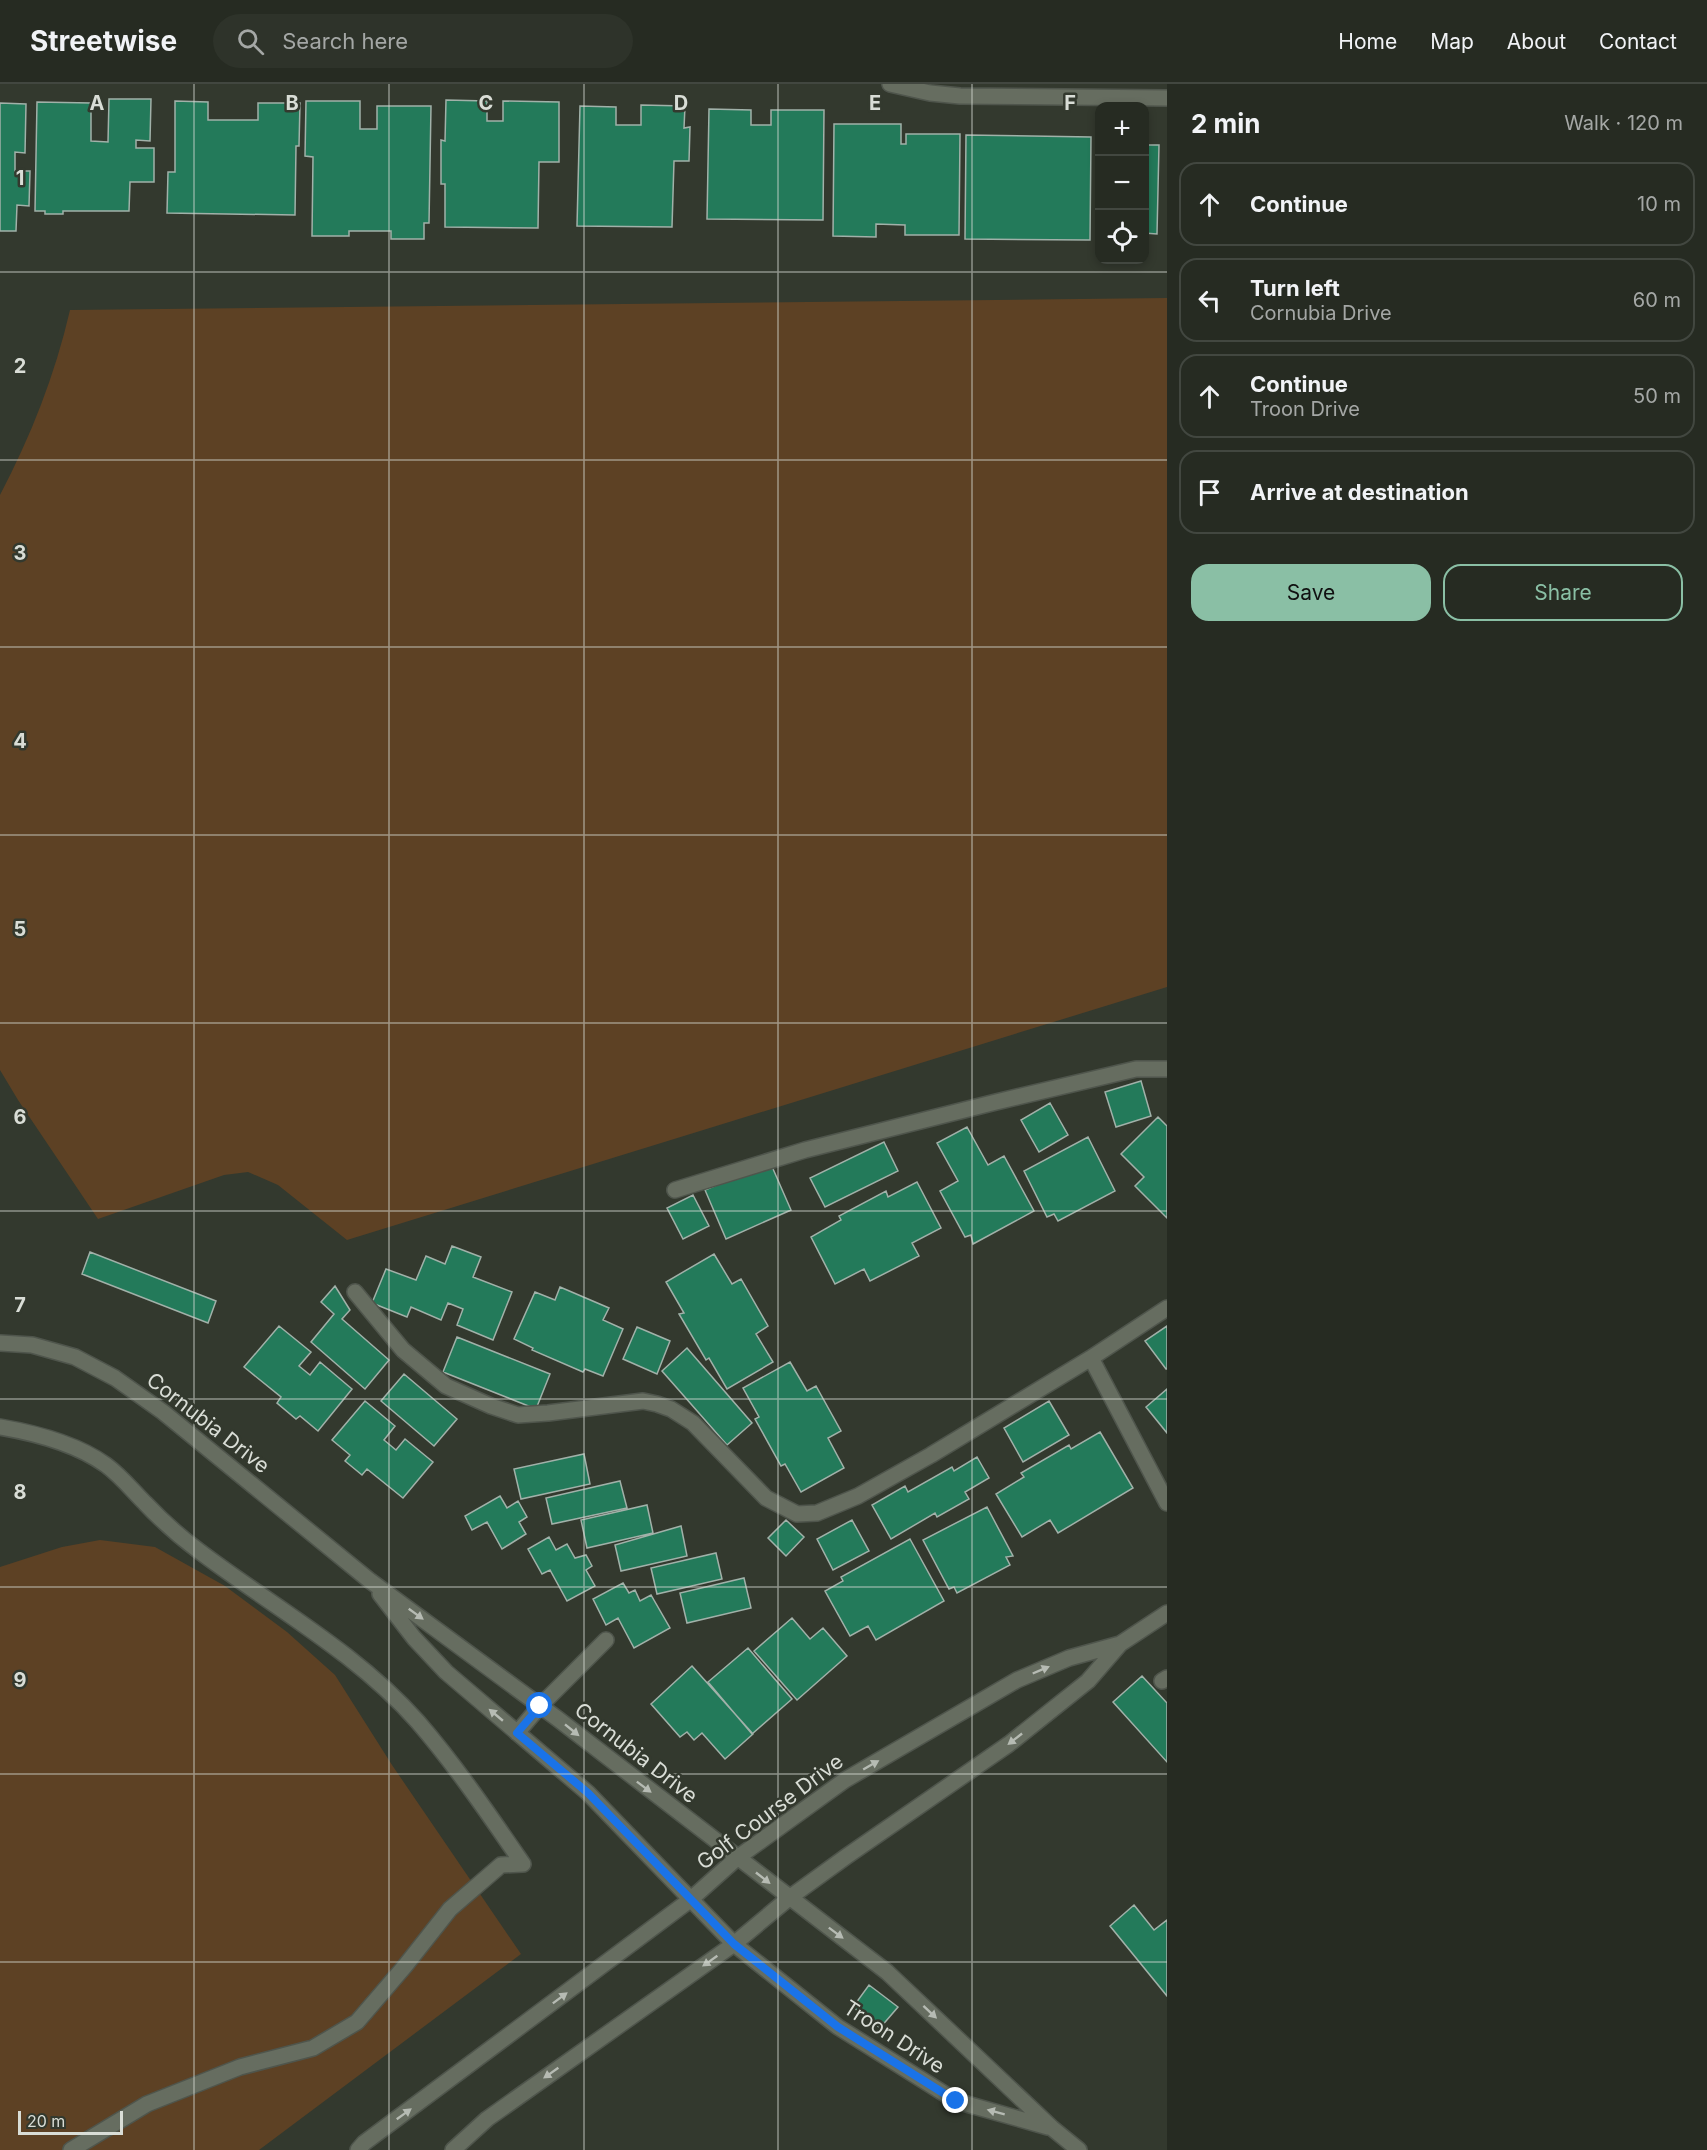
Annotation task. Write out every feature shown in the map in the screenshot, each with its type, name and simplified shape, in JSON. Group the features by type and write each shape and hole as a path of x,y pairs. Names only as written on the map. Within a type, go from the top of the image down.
{"street":[{"path":"890,84 930,93 960,96 1167,98"},
{"path":"675,1190 805,1150 985,1105 1136,1069 1167,1069"},
{"path":"356,1292 403,1350 446,1386 518,1415 643,1401 671,1409 693,1424 766,1497 797,1514 817,1513 858,1496 947,1446 1091,1358 1167,1308"},
{"name":"Cornubia Drive","path":"0,1342 32,1345 75,1357 115,1378 163,1412 369,1580 540,1706 789,1898"},
{"path":"1091,1358 1167,1503"},
{"path":"0,1426 56,1441 106,1464 175,1532 357,1665 417,1721 477,1798 523,1864 501,1866 450,1909 357,2022 313,2048 240,2067 147,2104 71,2150"},
{"name":"Cornubia Drive","path":"369,1580 414,1638 446,1672 588,1793 734,1944"},
{"name":"Golf Course Drive","path":"453,2150 487,2119 734,1944 789,1898 1009,1744 1088,1681 1120,1644 1167,1613"},
{"path":"517,1733 540,1706 606,1640"},
{"name":"Golf Course Drive","path":"358,2150 364,2143 690,1900 737,1858 845,1780 1017,1680 1069,1658 1120,1644"},
{"name":"Troon Drive","path":"789,1898 887,1972 1052,2128 1079,2150"},
{"name":"Troon Drive","path":"734,1944 838,2027 956,2101 1052,2128"}],"shaded area":[{"path":"1167,298 1167,987 347,1240 278,1185 248,1172 224,1175 98,1219 0,1070 0,495 41,405 70,310"},
{"path":"100,1540 155,1547 225,1586 287,1632 335,1675 392,1765 521,1954 259,2150 0,2150 0,1567 62,1547"}],"building":[{"path":"109,99 151,99 150,141 136,140 136,148 154,148 154,182 130,182 129,211 63,211 63,214 45,214 45,211 35,211 37,102 91,103 91,141 108,142"},
{"path":"446,100 487,101 487,121 503,121 503,101 559,102 559,162 539,162 538,228 445,227 445,184 441,184 441,140 445,141"},
{"path":"175,101 208,102 208,120 258,120 258,103 300,103 299,146 296,146 295,215 167,213 168,172 175,172"},
{"path":"306,101 360,101 360,129 377,129 377,106 431,106 429,223 424,223 424,239 391,239 391,231 349,231 349,236 312,236 313,157 305,156"},
{"path":"0,103 26,104 25,153 15,152 15,171 30,171 29,206 17,205 16,231 0,231"},
{"path":"641,105 685,106 684,128 690,127 689,161 674,161 672,227 577,226 580,106 616,107 616,125 641,125"},
{"path":"709,109 751,110 751,125 771,125 771,110 824,110 823,220 707,219"},
{"path":"834,124 901,124 901,144 906,144 906,134 960,134 959,235 905,235 905,225 876,224 876,237 833,236"},
{"path":"966,135 1091,137 1090,240 965,239"},
{"path":"1149,145 1159,145 1157,234 1149,233"},
{"path":"1141,1081 1151,1116 1116,1127 1105,1092"},
{"path":"1050,1103 1068,1135 1039,1152 1021,1120"},
{"path":"1158,1117 1167,1126 1167,1218 1135,1186 1144,1177 1121,1154"},
{"path":"967,1127 988,1165 1004,1156 1034,1211 973,1244 971,1235 965,1237 940,1191 958,1181 937,1143"},
{"path":"1088,1137 1115,1191 1058,1221 1054,1214 1047,1217 1024,1171"},
{"path":"884,1142 898,1171 825,1207 810,1178"},
{"path":"770,1162 791,1210 726,1239 705,1190"},
{"path":"917,1182 941,1228 912,1243 919,1256 870,1281 864,1269 835,1284 811,1237 841,1220 839,1216 886,1191 888,1197"},
{"path":"693,1195 709,1226 683,1239 667,1208"},
{"path":"452,1246 481,1257 473,1277 512,1292 493,1340 457,1325 463,1309 448,1303 441,1320 411,1307 407,1317 372,1303 386,1269 416,1280 426,1256 445,1264"},
{"path":"90,1252 216,1301 208,1323 82,1274"},
{"path":"714,1254 732,1284 741,1279 768,1326 756,1334 773,1362 727,1389 709,1358 706,1360 679,1314 684,1313 666,1282"},
{"path":"335,1286 350,1310 342,1319 389,1360 365,1389 311,1342 334,1314 321,1302"},
{"path":"560,1287 609,1308 603,1320 623,1329 603,1376 585,1369 583,1372 532,1350 533,1348 514,1339 535,1292 555,1300"},
{"path":"279,1326 311,1352 299,1366 310,1375 320,1362 352,1389 318,1431 300,1416 296,1419 277,1403 281,1397 244,1367"},
{"path":"1167,1326 1167,1369 1166,1369 1145,1341"},
{"path":"637,1327 670,1341 657,1374 623,1359"},
{"path":"457,1337 550,1374 536,1409 443,1372"},
{"path":"687,1348 752,1423 727,1445 662,1371"},
{"path":"790,1362 807,1391 816,1386 841,1431 828,1438 844,1468 801,1492 785,1464 781,1466 755,1419 759,1417 743,1388"},
{"path":"404,1374 457,1419 434,1446 381,1401"},
{"path":"1167,1389 1167,1433 1146,1407"},
{"path":"365,1401 395,1426 384,1440 396,1450 405,1439 433,1462 403,1498 367,1469 362,1475 345,1461 350,1455 332,1440"},
{"path":"1049,1401 1069,1435 1023,1462 1004,1428"},
{"path":"1100,1432 1133,1488 1058,1533 1050,1520 1022,1537 996,1494 1024,1477 1021,1473 1069,1445 1071,1449"},
{"path":"584,1454 590,1484 521,1499 514,1469"},
{"path":"977,1457 989,1478 965,1492 969,1499 937,1517 935,1513 891,1539 872,1505 905,1486 908,1492 952,1467 954,1471"},
{"path":"620,1481 627,1508 552,1524 546,1498"},
{"path":"500,1496 507,1508 518,1501 527,1517 519,1522 526,1534 502,1549 487,1522 472,1530 465,1516"},
{"path":"647,1505 653,1533 587,1548 581,1520"},
{"path":"987,1507 1013,1556 1006,1557 1010,1565 957,1593 954,1587 949,1589 923,1540"},
{"path":"786,1520 804,1537 786,1556 768,1538"},
{"path":"852,1520 869,1551 833,1570 817,1539"},
{"path":"681,1526 687,1556 621,1571 615,1545"},
{"path":"549,1537 556,1550 567,1544 575,1558 586,1555 592,1566 586,1570 595,1586 567,1601 550,1570 542,1574 528,1549"},
{"path":"910,1539 944,1601 876,1640 868,1626 850,1636 825,1591 843,1581 841,1577"},
{"path":"716,1553 722,1579 657,1594 651,1568"},
{"path":"744,1578 751,1608 687,1623 680,1593"},
{"path":"623,1583 629,1593 635,1590 640,1601 651,1595 670,1628 634,1648 618,1618 606,1625 593,1599"},
{"path":"792,1618 810,1639 823,1628 847,1656 797,1700 754,1651"},
{"path":"748,1648 792,1699 752,1734 708,1682"},
{"path":"692,1666 753,1734 725,1759 702,1733 694,1740 687,1732 680,1737 651,1704"},
{"path":"1142,1676 1167,1703 1167,1762 1113,1702"},
{"path":"1134,1905 1154,1930 1167,1920 1167,1996 1110,1926"},
{"path":"869,1985 898,2007 880,2028 853,2007"}],"route":[{"path":"540,1706 517,1733 588,1793 734,1944 852,2037 956,2101"}]}
